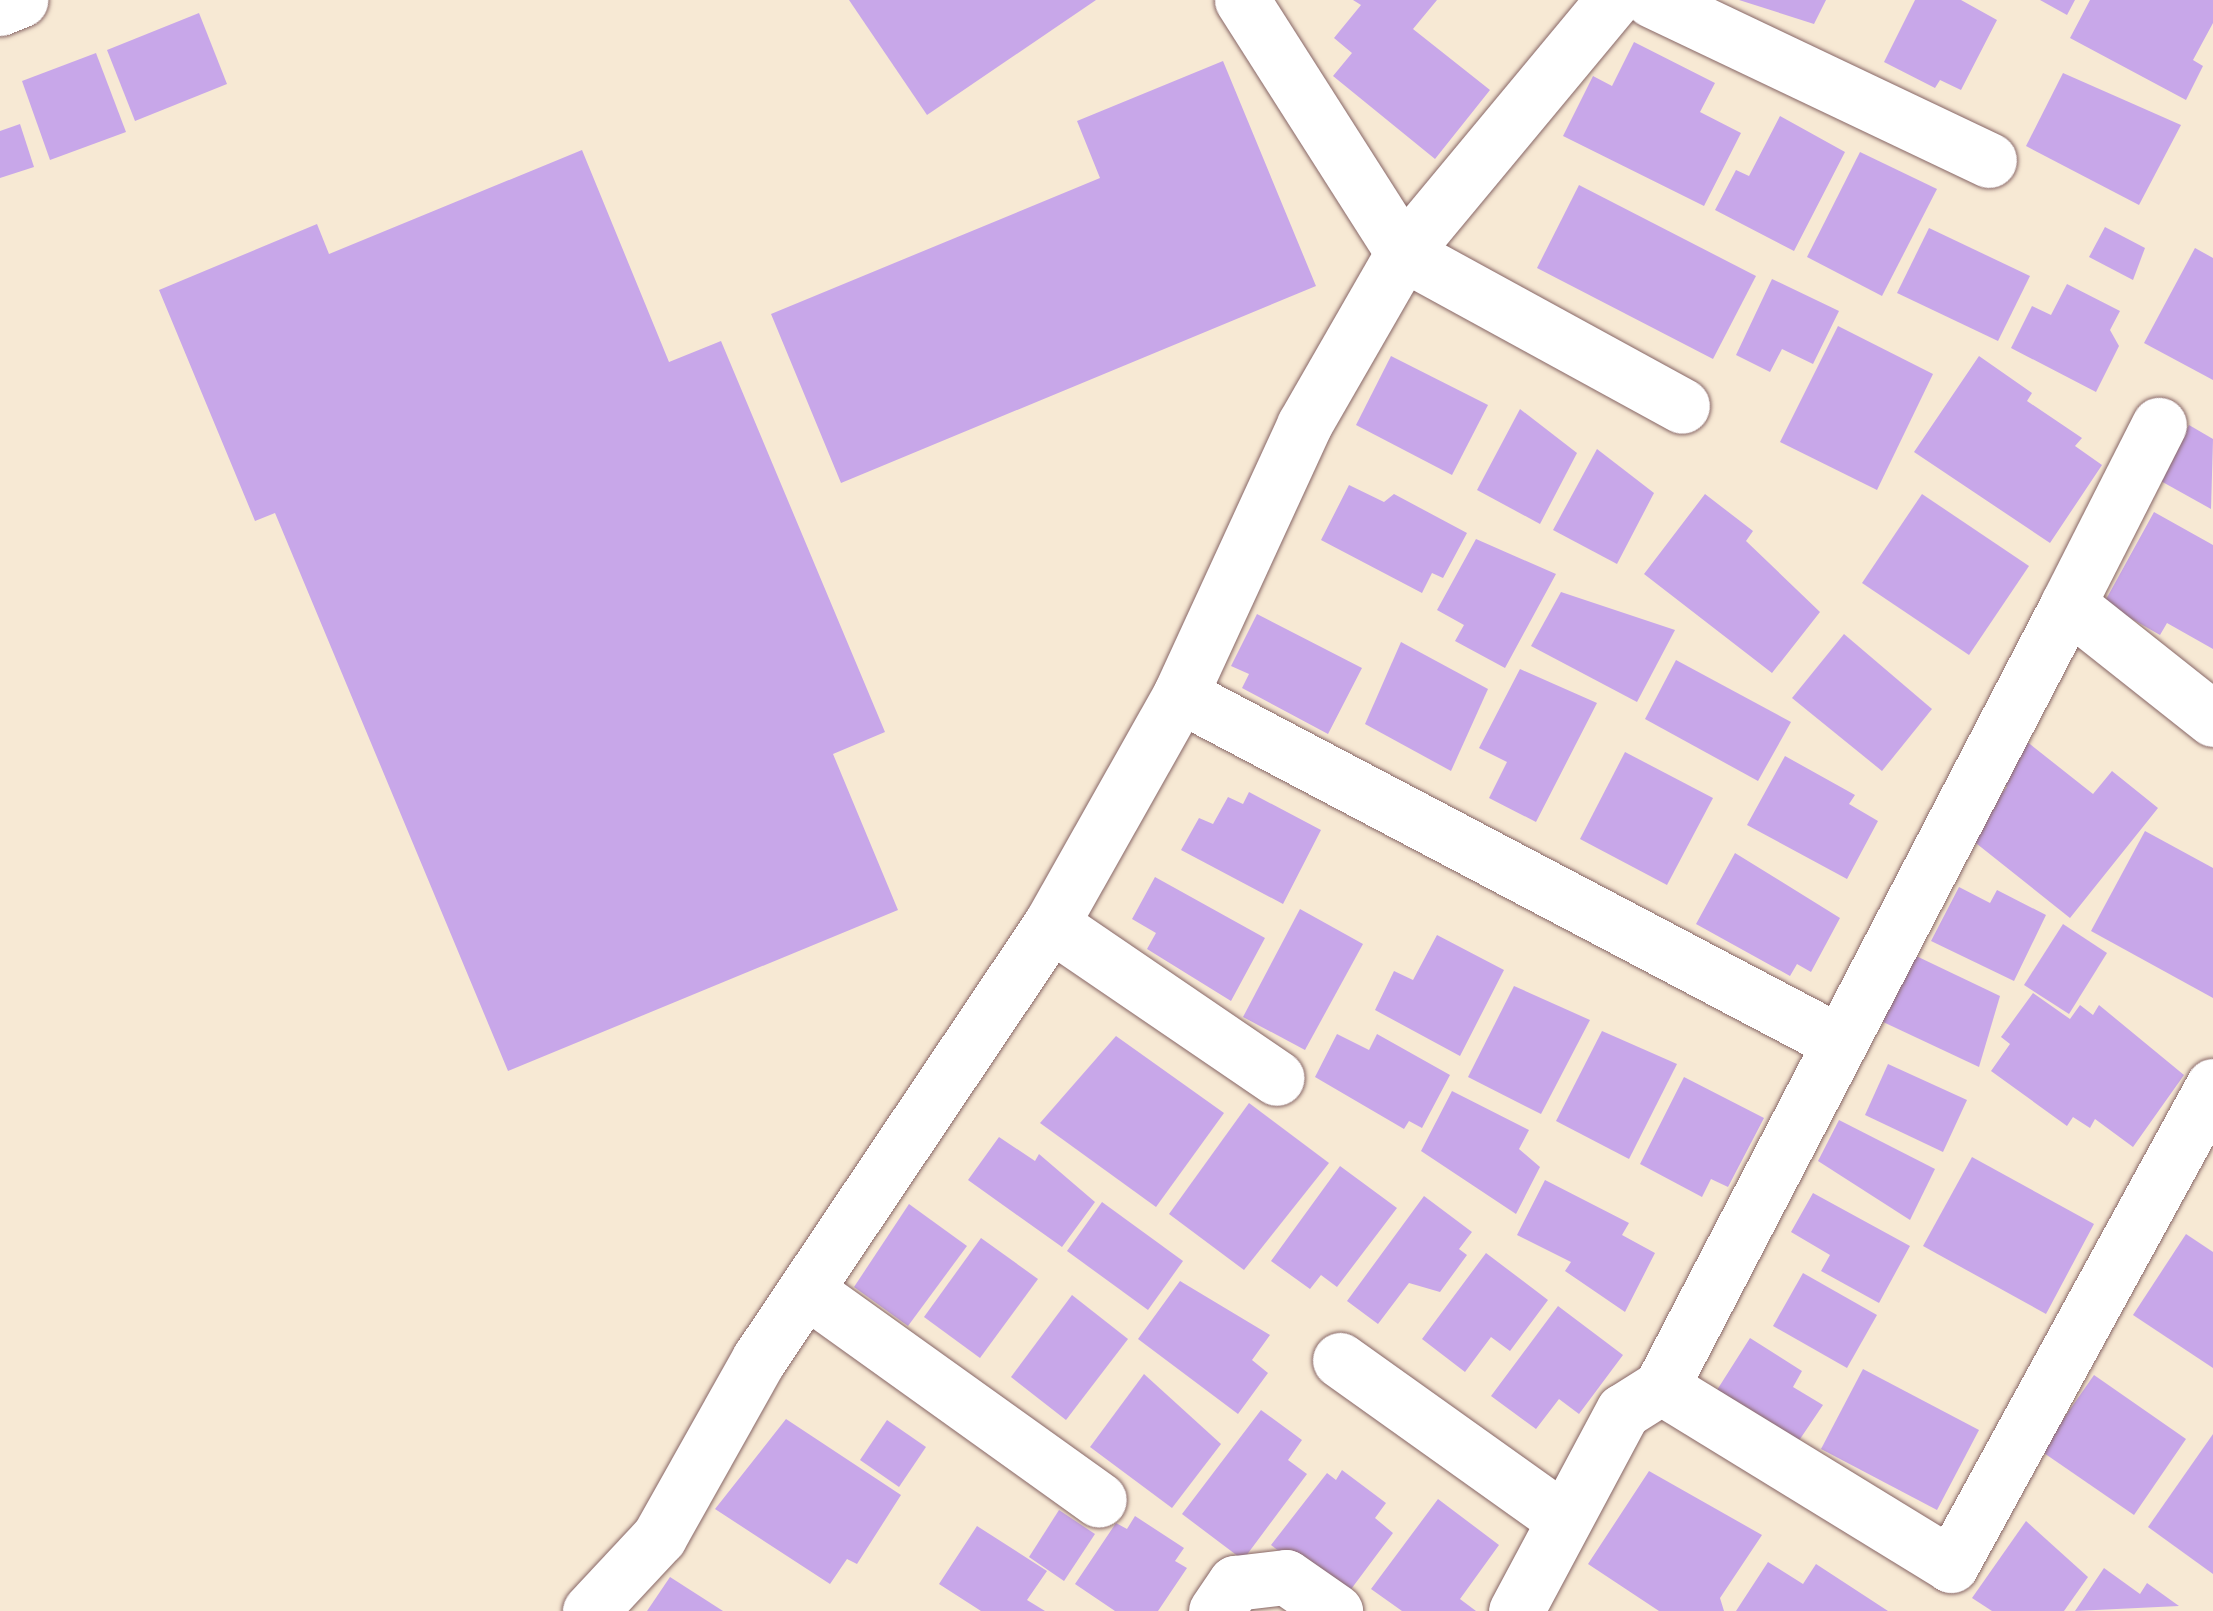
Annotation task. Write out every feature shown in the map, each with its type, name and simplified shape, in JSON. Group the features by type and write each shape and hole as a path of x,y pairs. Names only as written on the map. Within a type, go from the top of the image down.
{"street":[{"path":"0,8 20,0"},
{"path":"1242,0 1404,252 1682,406"},
{"path":"590,1611 659,1537 806,1290 1051,924 1180,695 1304,425 1404,252 1614,0"},
{"path":"1652,0 1989,160"},
{"path":"1516,1611 1623,1412 1660,1388 2159,425"},
{"path":"2068,604 2213,719"},
{"path":"1180,695 1839,1042"},
{"path":"1051,924 1277,1078"},
{"path":"1660,1388 1950,1564 2213,1086"},
{"path":"806,1290 1099,1500"},
{"path":"1340,1360 1563,1519"},
{"path":"1216,1611 1235,1582 1286,1577 1335,1611"}],"building":[{"path":"849,0 1096,0 927,115"},
{"path":"1353,0 1437,0 1413,29 1490,90 1435,159 1333,76 1352,53 1334,38 1361,5"},
{"path":"1739,0 1826,0 1814,24"},
{"path":"1915,0 1961,0 1997,20 1961,90 1940,80 1935,88 1884,62"},
{"path":"2040,0 2075,0 2067,15"},
{"path":"2090,0 2213,0 2213,23 2193,60 2203,66 2186,100 2070,38"},
{"path":"199,13 227,84 135,121 107,50"},
{"path":"1634,42 1715,83 1700,112 1741,133 1704,206 1563,136 1593,76 1612,86"},
{"path":"96,53 126,132 50,160 22,81"},
{"path":"1223,61 1316,286 841,483 771,314 1100,178 1077,121"},
{"path":"2063,73 2181,125 2139,205 2026,146"},
{"path":"1780,116 1845,152 1794,251 1715,210 1736,170 1749,176"},
{"path":"20,124 34,167 0,178 0,131"},
{"path":"582,150 669,362 721,341 885,732 833,754 898,910 508,1071 275,513 255,521 159,290 317,224 329,254"},
{"path":"1860,152 1937,189 1882,296 1807,257"},
{"path":"1579,185 1756,276 1713,359 1537,268"},
{"path":"2105,227 2145,248 2133,280 2089,257"},
{"path":"1929,228 2030,276 1998,341 1897,293"},
{"path":"2195,248 2213,258 2213,380 2144,343"},
{"path":"1772,279 1839,311 1813,364 1782,349 1770,372 1736,355"},
{"path":"2067,284 2120,311 2110,330 2119,346 2096,392 2011,348 2032,306 2051,315"},
{"path":"1838,326 1933,374 1877,490 1780,442"},
{"path":"1391,356 1488,405 1452,475 1356,425"},
{"path":"1979,356 2032,393 2027,401 2082,438 2075,446 2102,465 2050,543 1914,452"},
{"path":"1520,409 1577,453 1540,524 1477,490"},
{"path":"2189,425 2213,439 2211,509 2159,480"},
{"path":"1597,449 1654,493 1617,564 1553,530"},
{"path":"1349,485 1384,502 1394,494 1467,533 1443,578 1432,573 1422,593 1321,540"},
{"path":"1705,494 1753,531 1746,541 1820,612 1772,673 1644,574"},
{"path":"1922,494 2029,566 1969,655 1862,583"},
{"path":"2154,512 2213,545 2213,649 2167,623 2160,635 2104,603"},
{"path":"1476,539 1556,574 1505,668 1455,641 1464,625 1437,610"},
{"path":"1561,592 1675,630 1637,702 1531,646"},
{"path":"1257,614 1362,668 1328,734 1242,688 1249,674 1231,666"},
{"path":"1844,634 1932,709 1882,771 1792,698"},
{"path":"1401,642 1488,689 1451,771 1365,724"},
{"path":"1676,660 1791,722 1758,781 1645,719"},
{"path":"1520,669 1597,703 1536,822 1489,798 1507,762 1479,748"},
{"path":"2026,741 2093,794 2112,771 2158,808 2070,918 1967,836 2007,787 1996,778"},
{"path":"1625,752 1713,798 1667,885 1580,839"},
{"path":"1785,756 1855,795 1849,804 1878,821 1847,879 1747,825"},
{"path":"1249,792 1321,830 1283,904 1181,850 1199,818 1213,824 1228,797 1243,804"},
{"path":"2145,831 2213,868 2213,998 2091,931"},
{"path":"1735,853 1840,918 1811,972 1797,964 1790,976 1696,924"},
{"path":"1155,877 1265,938 1231,1001 1147,949 1156,933 1132,919"},
{"path":"1959,887 1990,903 1997,890 2046,915 2014,981 1931,941"},
{"path":"1300,909 1363,944 1305,1050 1243,1017"},
{"path":"2063,924 2107,953 2069,1014 2024,985"},
{"path":"1437,935 1504,970 1460,1056 1375,1010 1394,971 1413,980"},
{"path":"1912,954 2000,996 1979,1067 1881,1021"},
{"path":"1514,986 1590,1020 1541,1114 1468,1077"},
{"path":"2033,993 2070,1019 2080,1005 2093,1015 2099,1005 2184,1075 2133,1147 2095,1119 2090,1128 2073,1117 2067,1126 1991,1071 2010,1044 2001,1037"},
{"path":"1602,1031 1677,1064 1629,1159 1556,1121"},
{"path":"1337,1034 1369,1050 1377,1034 1450,1075 1422,1128 1409,1121 1404,1129 1315,1077"},
{"path":"1116,1036 1224,1113 1156,1207 1040,1123"},
{"path":"1888,1064 1967,1100 1943,1152 1865,1115"},
{"path":"1684,1077 1764,1118 1728,1187 1711,1179 1702,1197 1640,1164"},
{"path":"1452,1091 1529,1130 1519,1149 1540,1167 1516,1214 1421,1151"},
{"path":"1249,1103 1329,1163 1244,1270 1169,1214"},
{"path":"1839,1120 1935,1169 1910,1220 1818,1161"},
{"path":"999,1137 1035,1161 1039,1154 1095,1202 1062,1247 968,1180"},
{"path":"1972,1157 2094,1224 2046,1314 1923,1246"},
{"path":"1340,1166 1397,1208 1337,1287 1321,1275 1310,1289 1271,1261"},
{"path":"1545,1180 1629,1223 1622,1235 1655,1253 1625,1312 1565,1271 1571,1262 1517,1235"},
{"path":"1813,1193 1910,1246 1879,1303 1821,1271 1830,1255 1791,1232"},
{"path":"1424,1196 1472,1232 1459,1249 1467,1255 1440,1292 1409,1283 1378,1324 1347,1301"},
{"path":"1102,1202 1183,1261 1148,1310 1067,1251"},
{"path":"909,1204 967,1246 908,1326 854,1287"},
{"path":"2186,1234 2213,1252 2213,1368 2133,1315"},
{"path":"981,1238 1038,1279 980,1358 924,1317"},
{"path":"1486,1253 1548,1300 1510,1351 1491,1337 1465,1372 1422,1339"},
{"path":"1803,1273 1877,1315 1847,1368 1773,1326"},
{"path":"1180,1281 1270,1335 1252,1360 1268,1373 1238,1414 1138,1339"},
{"path":"1072,1295 1128,1339 1066,1420 1011,1377"},
{"path":"1558,1306 1623,1355 1579,1414 1559,1399 1536,1429 1491,1396"},
{"path":"1750,1338 1802,1371 1793,1387 1823,1405 1798,1442 1717,1390"},
{"path":"1863,1369 1979,1430 1937,1510 1821,1449"},
{"path":"1144,1374 1221,1444 1172,1508 1090,1447"},
{"path":"2094,1375 2186,1439 2134,1515 2041,1451"},
{"path":"1261,1410 1302,1440 1288,1460 1307,1474 1243,1560 1182,1514"},
{"path":"786,1419 901,1495 857,1564 847,1559 830,1584 715,1509"},
{"path":"887,1420 926,1447 899,1487 860,1460"},
{"path":"2213,1434 2213,1574 2148,1527"},
{"path":"1342,1470 1386,1503 1375,1518 1393,1533 1343,1600 1271,1545 1327,1473 1336,1480"},
{"path":"1649,1471 1762,1535 1720,1598 1724,1611 1659,1611 1588,1564"},
{"path":"1438,1499 1499,1545 1460,1599 1476,1611 1402,1611 1371,1589"},
{"path":"1059,1510 1095,1534 1064,1581 1029,1557"},
{"path":"1135,1516 1184,1548 1175,1561 1187,1568 1158,1611 1115,1611 1075,1584 1116,1523 1127,1529"},
{"path":"2026,1521 2088,1577 2064,1611 1992,1611 1972,1598"},
{"path":"977,1526 1047,1571 1027,1600 1045,1611 981,1611 939,1584"},
{"path":"1768,1562 1803,1584 1816,1564 1888,1611 1736,1611"},
{"path":"2104,1568 2140,1594 2147,1583 2179,1606 2075,1611"},
{"path":"670,1577 723,1611 647,1611"}]}
